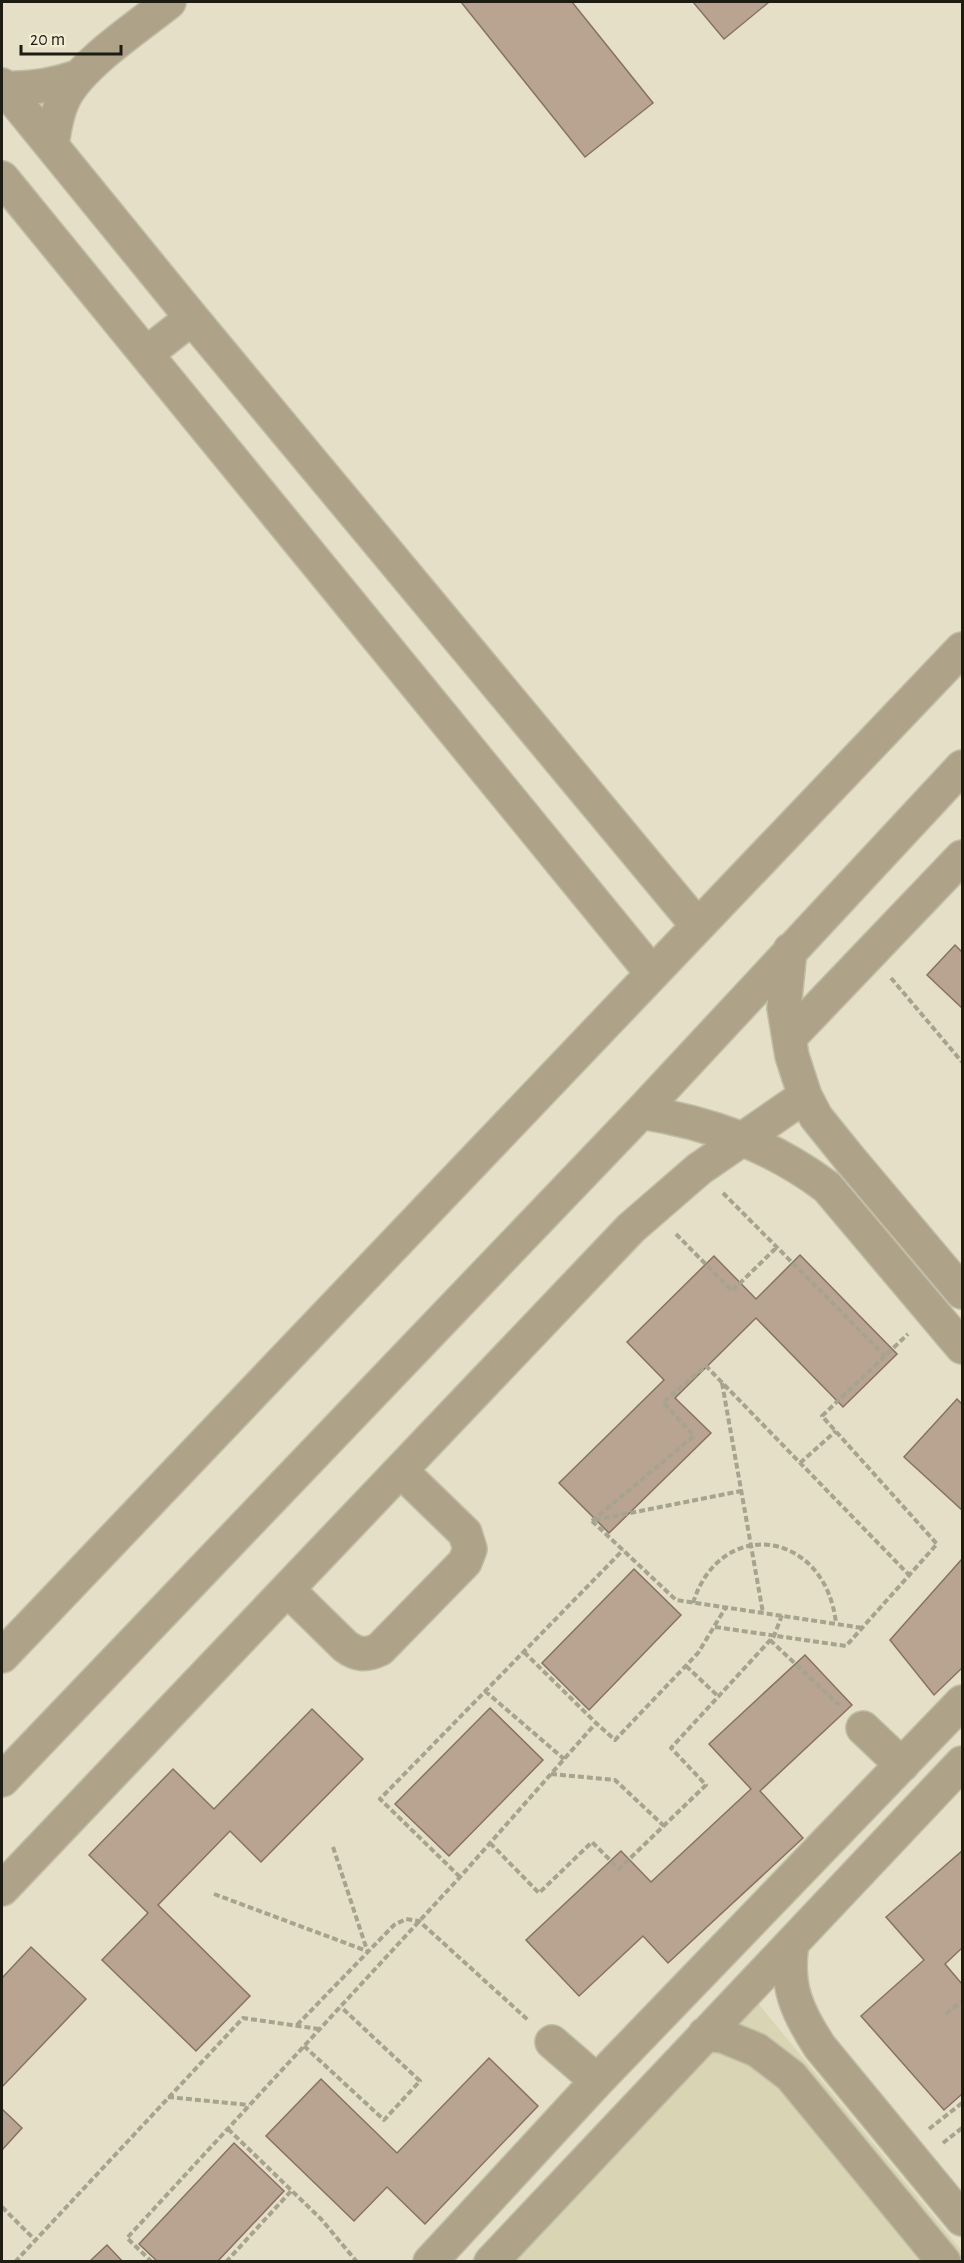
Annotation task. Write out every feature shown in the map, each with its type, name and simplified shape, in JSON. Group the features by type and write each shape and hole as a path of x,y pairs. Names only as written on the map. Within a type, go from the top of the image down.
{"street":[{"path":"52,146 56,122 64,98 77,77 169,2"},
{"path":"3,86 37,88 77,77"},
{"path":"3,86 192,318 697,925"},
{"path":"2,178 652,973"},
{"path":"146,354 192,318"},
{"path":"2,1656 697,925 963,649"},
{"path":"2,1780 640,1112 963,767"},
{"path":"789,1038 963,857"},
{"path":"790,950 784,1008 792,1056 805,1096 816,1117 849,1158 963,1292"},
{"path":"2,1889 651,1209 699,1169 805,1096"},
{"path":"640,1112 675,1117 742,1138 801,1168 827,1187 963,1347"},
{"path":"288,1590 345,1646 352,1651 369,1654 380,1649 465,1562 470,1549 465,1533 401,1471"},
{"path":"430,2262 597,2081 963,1702"},
{"path":"863,1728 902,1765"},
{"path":"491,2262 963,1763"},
{"path":"792,1943 789,1982 796,2005 807,2027 836,2066 963,2219"},
{"path":"705,2034 723,2036 757,2050 775,2062 806,2092 944,2262"},
{"path":"552,2042 597,2081"},
{"path":"806,2092 836,2066"}],"path":[{"path":"870,954 963,1062"},
{"path":"699,1169 885,1356"},
{"path":"651,1209 732,1291 777,1247"},
{"path":"716,1627 846,1646 937,1544 822,1416 932,1311"},
{"path":"592,1521 694,1436 663,1402 706,1366 909,1575"},
{"path":"721,1382 763,1613"},
{"path":"800,1463 836,1431"},
{"path":"592,1521 741,1491"},
{"path":"592,1521 676,1600 863,1628"},
{"path":"693,1603 698,1589 713,1566 724,1557 751,1546 775,1545 787,1548 809,1562 827,1584 834,1603 836,1623"},
{"path":"460,1877 380,1799 623,1550"},
{"path":"524,1652 615,1740 686,1666 716,1627 726,1607"},
{"path":"490,1843 539,1893 592,1842 619,1869 706,1785 671,1748 771,1640 782,1615"},
{"path":"771,1640 863,1728"},
{"path":"686,1666 719,1697"},
{"path":"485,1691 564,1759"},
{"path":"152,2262 127,2238 460,1877 596,1723"},
{"path":"551,1774 615,1780 664,1826"},
{"path":"333,1847 367,1951"},
{"path":"214,1894 367,1951"},
{"path":"297,2026 367,1951 400,1921 419,1922 552,2042"},
{"path":"946,2014 963,2001"},
{"path":"304,2046 384,2120 420,2081 341,2007"},
{"path":"15,2262 243,2018 319,2030"},
{"path":"168,2097 249,2105"},
{"path":"904,2148 963,2103"},
{"path":"228,2128 321,2218 357,2262"},
{"path":"226,2262 292,2190"},
{"path":"2,2206 35,2240"}],"shaded area":[{"path":"737,1978 962,2251 962,2262 469,2262"}],"building":[{"path":"461,2 572,2 653,103 585,157"},
{"path":"693,2 769,2 724,39"},
{"path":"955,945 962,952 962,1008 927,975"},
{"path":"800,1255 897,1354 843,1407 756,1318 675,1398 711,1433 609,1533 559,1483 664,1380 627,1342 714,1256 756,1299"},
{"path":"957,1399 962,1404 962,1510 904,1457"},
{"path":"962,1559 962,1668 934,1695 890,1640"},
{"path":"634,1569 681,1615 589,1710 542,1663"},
{"path":"805,1655 852,1705 760,1791 803,1838 668,1963 643,1936 579,1996 526,1940 621,1851 651,1882 751,1789 709,1744"},
{"path":"490,1708 543,1760 449,1856 395,1804"},
{"path":"312,1709 363,1759 261,1862 230,1831 158,1905 250,1996 196,2051 102,1960 148,1913 89,1855 173,1769 214,1809"},
{"path":"962,1851 962,1948 945,1964 962,1984 962,2094 944,2110 861,2016 924,1960 886,1917"},
{"path":"31,1947 86,1999 2,2087 2,1978"},
{"path":"489,2058 538,2106 425,2224 387,2187 354,2221 266,2136 321,2079 397,2153"},
{"path":"2,2109 22,2128 2,2150"},
{"path":"234,2143 284,2191 217,2262 158,2262 139,2244"},
{"path":"107,2245 123,2262 89,2262"}]}
